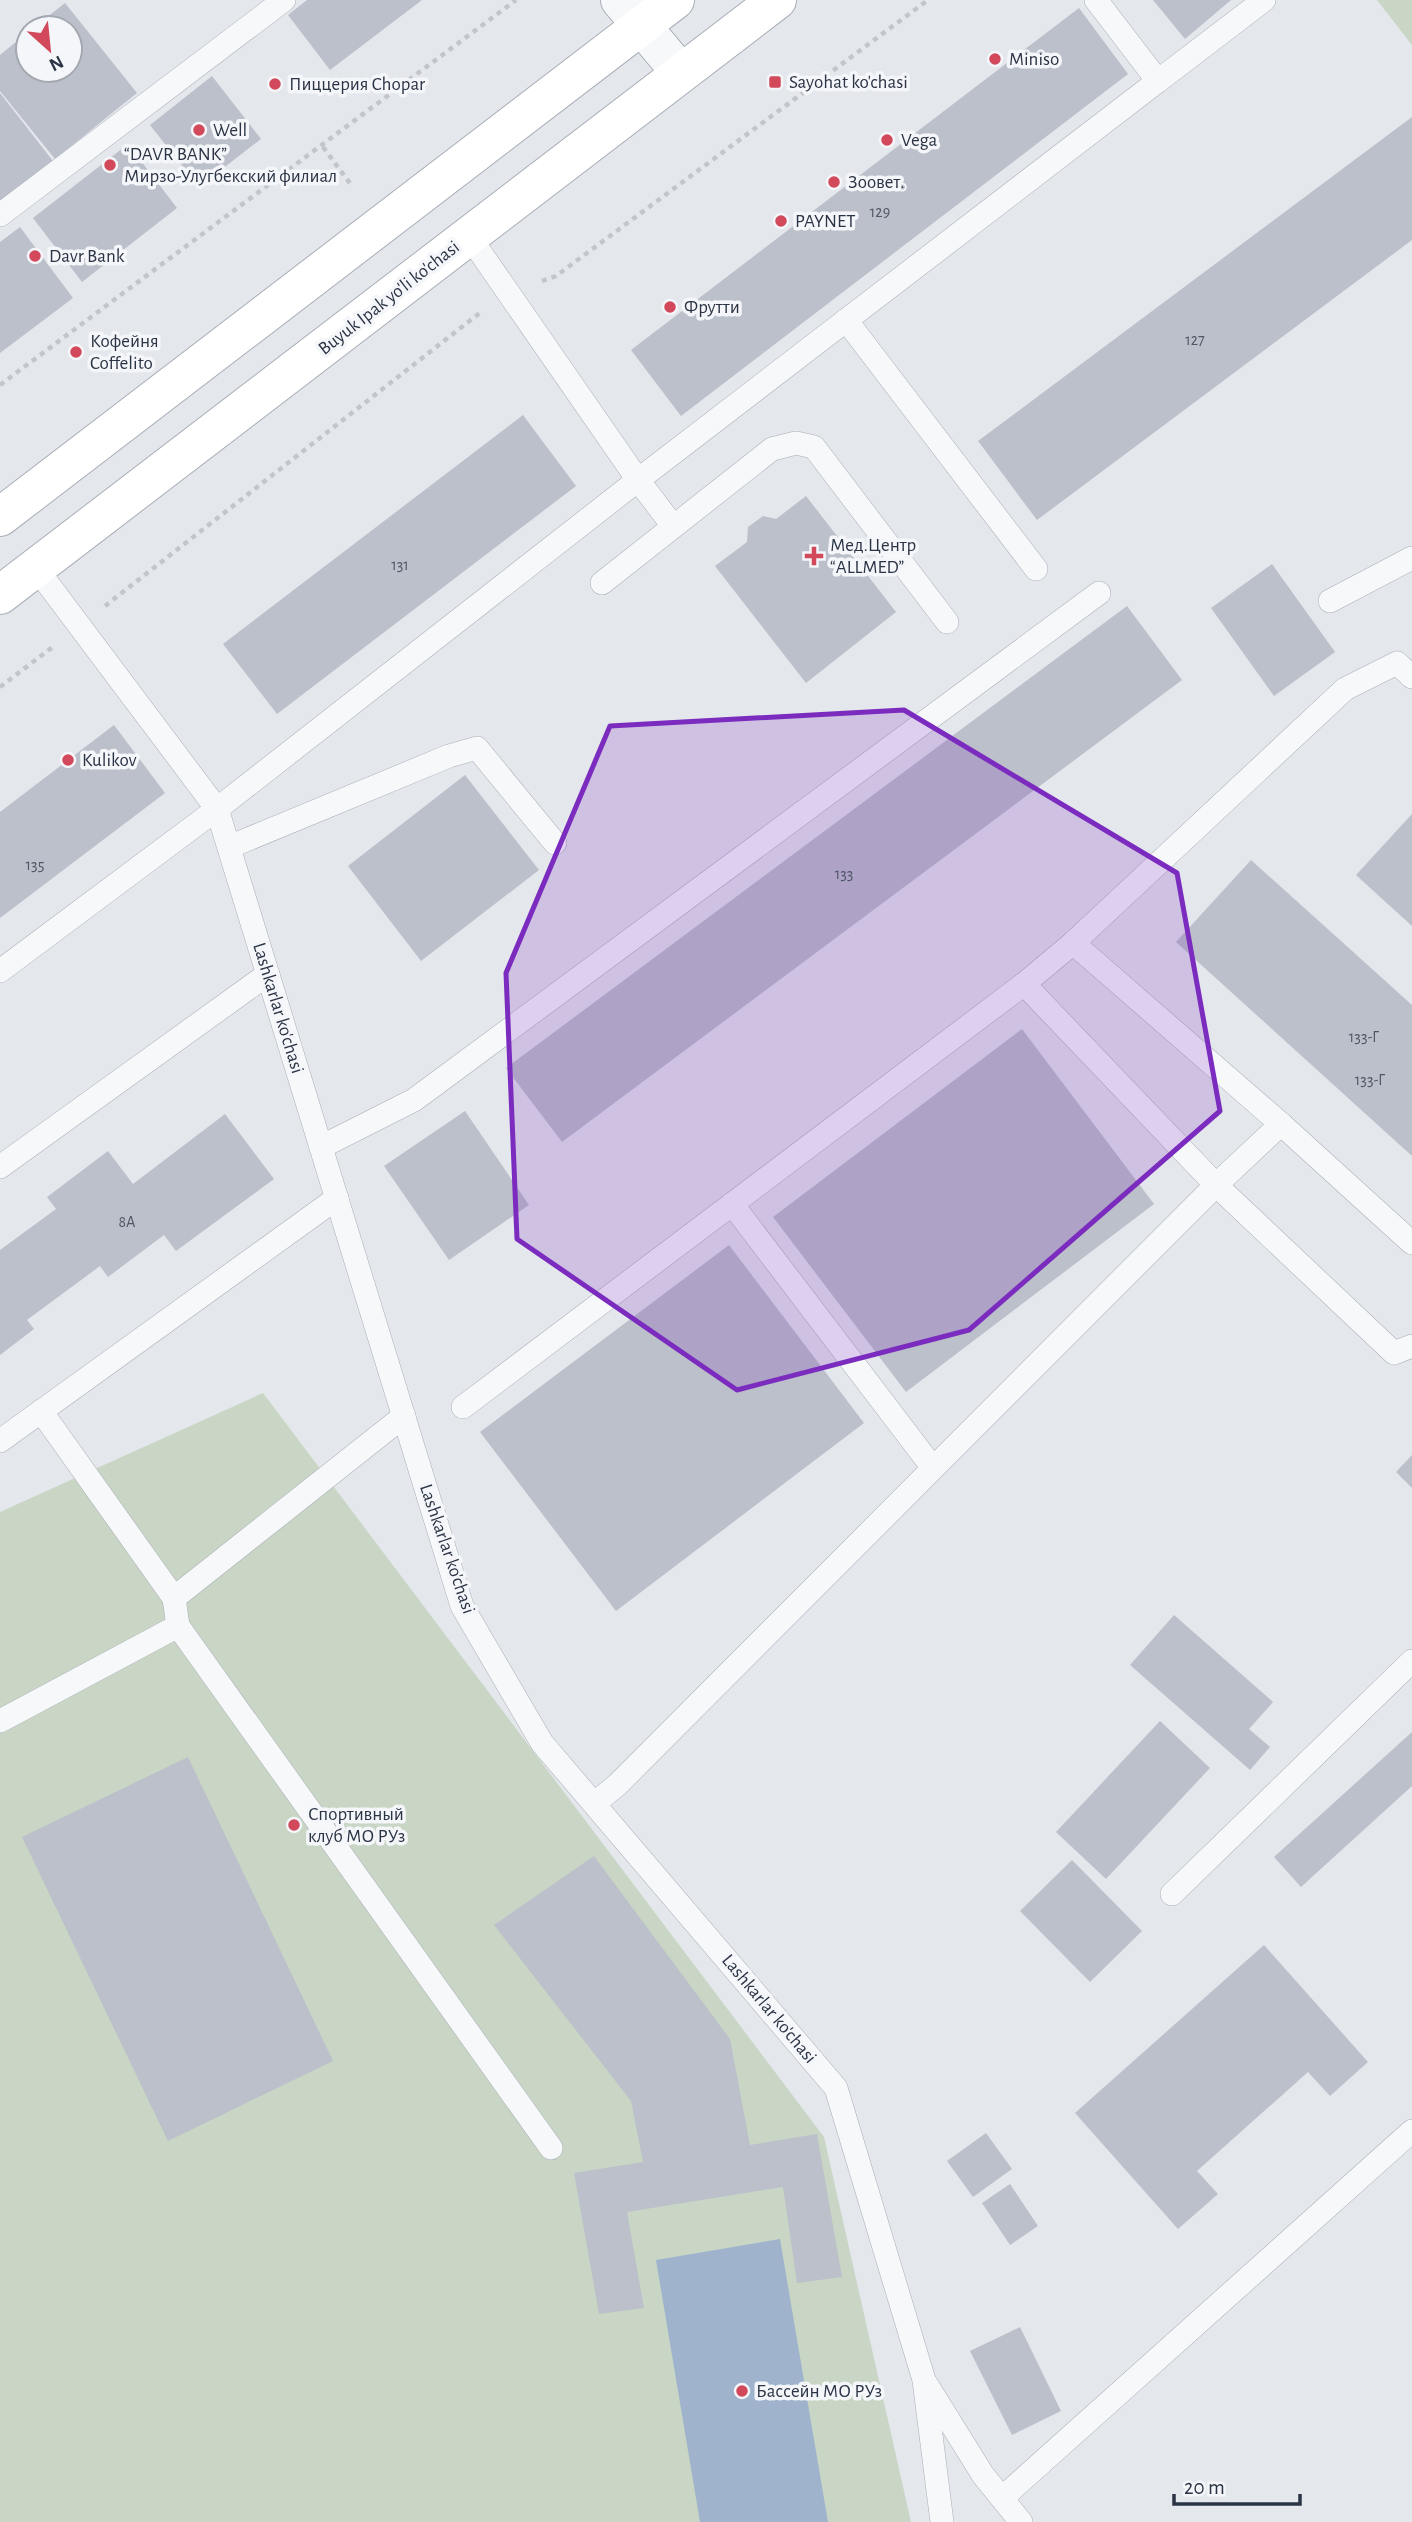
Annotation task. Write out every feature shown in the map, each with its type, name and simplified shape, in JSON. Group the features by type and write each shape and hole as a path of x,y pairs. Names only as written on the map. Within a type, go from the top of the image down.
{"main road":[{"path":"0,517 630,13 675,0"},
{"name":"Buyuk Ipak yo'li ko'chasi","path":"0,595 777,0"}],"street":[{"path":"630,13 681,73"}],"lane":[{"path":"0,215 284,0"},
{"path":"1096,0 1158,80"},
{"path":"0,971 217,809 638,480 1264,0"},
{"path":"468,236 638,480 674,526"},
{"path":"846,320 1035,569"},
{"path":"602,583 772,449 796,443 814,447 947,622"},
{"path":"1330,601 1412,558"},
{"name":"Lashkarlar ko'chasi","path":"36,568 217,809 462,1606 542,1743 836,2088 923,2379 942,2522"},
{"path":"321,1147 414,1100 1099,593"},
{"path":"463,1407 1024,984 1073,943 1345,689 1397,663 1412,677"},
{"path":"229,847 449,756 477,748 555,843"},
{"path":"1073,943 1281,1124 1412,1243"},
{"path":"0,1167 268,974"},
{"path":"1024,984 1216,1185 1394,1353 1412,1346"},
{"path":"595,1803 617,1785 1216,1185 1281,1124"},
{"path":"0,1441 337,1198"},
{"path":"732,1204 933,1468"},
{"path":"41,1411 174,1598 178,1626 551,2148"},
{"path":"174,1598 404,1416"},
{"path":"0,1721 178,1626"},
{"path":"1172,1894 1412,1661"},
{"path":"1002,2498 1412,2131"},
{"path":"923,2379 983,2475 1021,2522"}],"path":[{"path":"0,385 323,147 516,0"},
{"path":"0,687 449,336 506,294 556,276 928,0"},
{"path":"323,147 352,186"}],"highlighted area":[{"path":"904,710 1177,873 1220,1111 969,1330 737,1390 517,1239 506,973 610,726"}],"green space":[{"path":"1377,0 1412,0 1412,45"},
{"name":"Спортивный клуб МО РУз","path":"263,1393 824,2137 911,2522 0,2522 0,1512"}],"water":[{"name":"Бассейн МО РУз","path":"780,2239 828,2522 700,2522 656,2260"}],"building":[{"path":"307,0 422,0 330,70 288,15"},
{"path":"1153,0 1231,0 1185,39"},
{"path":"65,3 74,14 51,14"},
{"path":"1079,8 1128,74 681,416 631,350"},
{"path":"84,27 137,93 55,159 0,91 0,55 14,44 14,84 84,84"},
{"path":"212,76 261,139 199,187 150,125"},
{"path":"0,93 53,161 0,201"},
{"path":"1412,117 1412,240 1037,520 978,441"},
{"path":"128,144 177,208 82,282 33,218"},
{"path":"20,227 73,298 0,353 0,242"},
{"path":"523,415 576,486 277,714 223,644"},
{"path":"806,496 896,612 806,683 715,566 747,542 748,527 763,516 776,519"},
{"path":"1272,564 1335,652 1274,696 1211,608"},
{"path":"1127,606 1182,680 562,1142 506,1068"},
{"path":"114,725 165,793 0,918 0,812"},
{"path":"465,775 539,870 421,961 348,866"},
{"path":"1412,814 1412,926 1356,875"},
{"path":"1251,860 1412,1005 1412,1156 1176,942"},
{"path":"1022,1029 1154,1204 906,1392 773,1217"},
{"path":"465,1111 529,1205 449,1260 384,1166"},
{"path":"225,1114 274,1179 176,1251 164,1235 108,1277 100,1266 27,1320 34,1329 0,1355 0,1250 56,1209 47,1197 108,1151 133,1184"},
{"path":"729,1245 864,1423 616,1611 480,1432"},
{"path":"1412,1455 1412,1488 1396,1472"},
{"path":"1174,1615 1273,1702 1249,1729 1270,1747 1250,1770 1130,1665"},
{"path":"1160,1721 1210,1768 1106,1879 1056,1832"},
{"path":"1412,1732 1412,1786 1301,1887 1274,1857"},
{"path":"188,1757 333,2061 168,2141 22,1837"},
{"path":"594,1856 730,2039 750,2145 817,2134 842,2277 797,2283 783,2187 627,2212 644,2308 599,2314 574,2173 643,2162 631,2101 494,1925"},
{"path":"1072,1860 1142,1931 1090,1982 1020,1911"},
{"path":"1264,1945 1368,2062 1330,2096 1308,2072 1197,2171 1218,2194 1178,2229 1075,2113"},
{"path":"986,2133 1012,2169 973,2197 947,2161"},
{"path":"1010,2184 1038,2226 1010,2245 982,2203"},
{"path":"1020,2327 1061,2411 1012,2435 970,2351"}],"place":[{"name":"Miniso","path":"995,59"},
{"name":"Sayohat ko'chasi","path":"775,82"},
{"name":"Пиццерия Chopar","path":"275,84"},
{"name":"Well","path":"199,130"},
{"name":"Vega","path":"887,140"},
{"name":"“DAVR BANK” Мирзо-Улугбекский филиал","path":"110,165"},
{"name":"Зоовет.","path":"834,182"},
{"name":"PAYNET","path":"781,221"},
{"name":"Davr Bank","path":"35,256"},
{"name":"Фрутти","path":"670,307"},
{"name":"Кофейня Coffelito","path":"76,352"},
{"name":"Мед.Центр “ALLMED”","path":"814,556"},
{"name":"Kulikov","path":"68,760"},
{"name":"Спортивный клуб МО РУз","path":"294,1825"},
{"name":"Бассейн МО РУз","path":"742,2391"}]}
